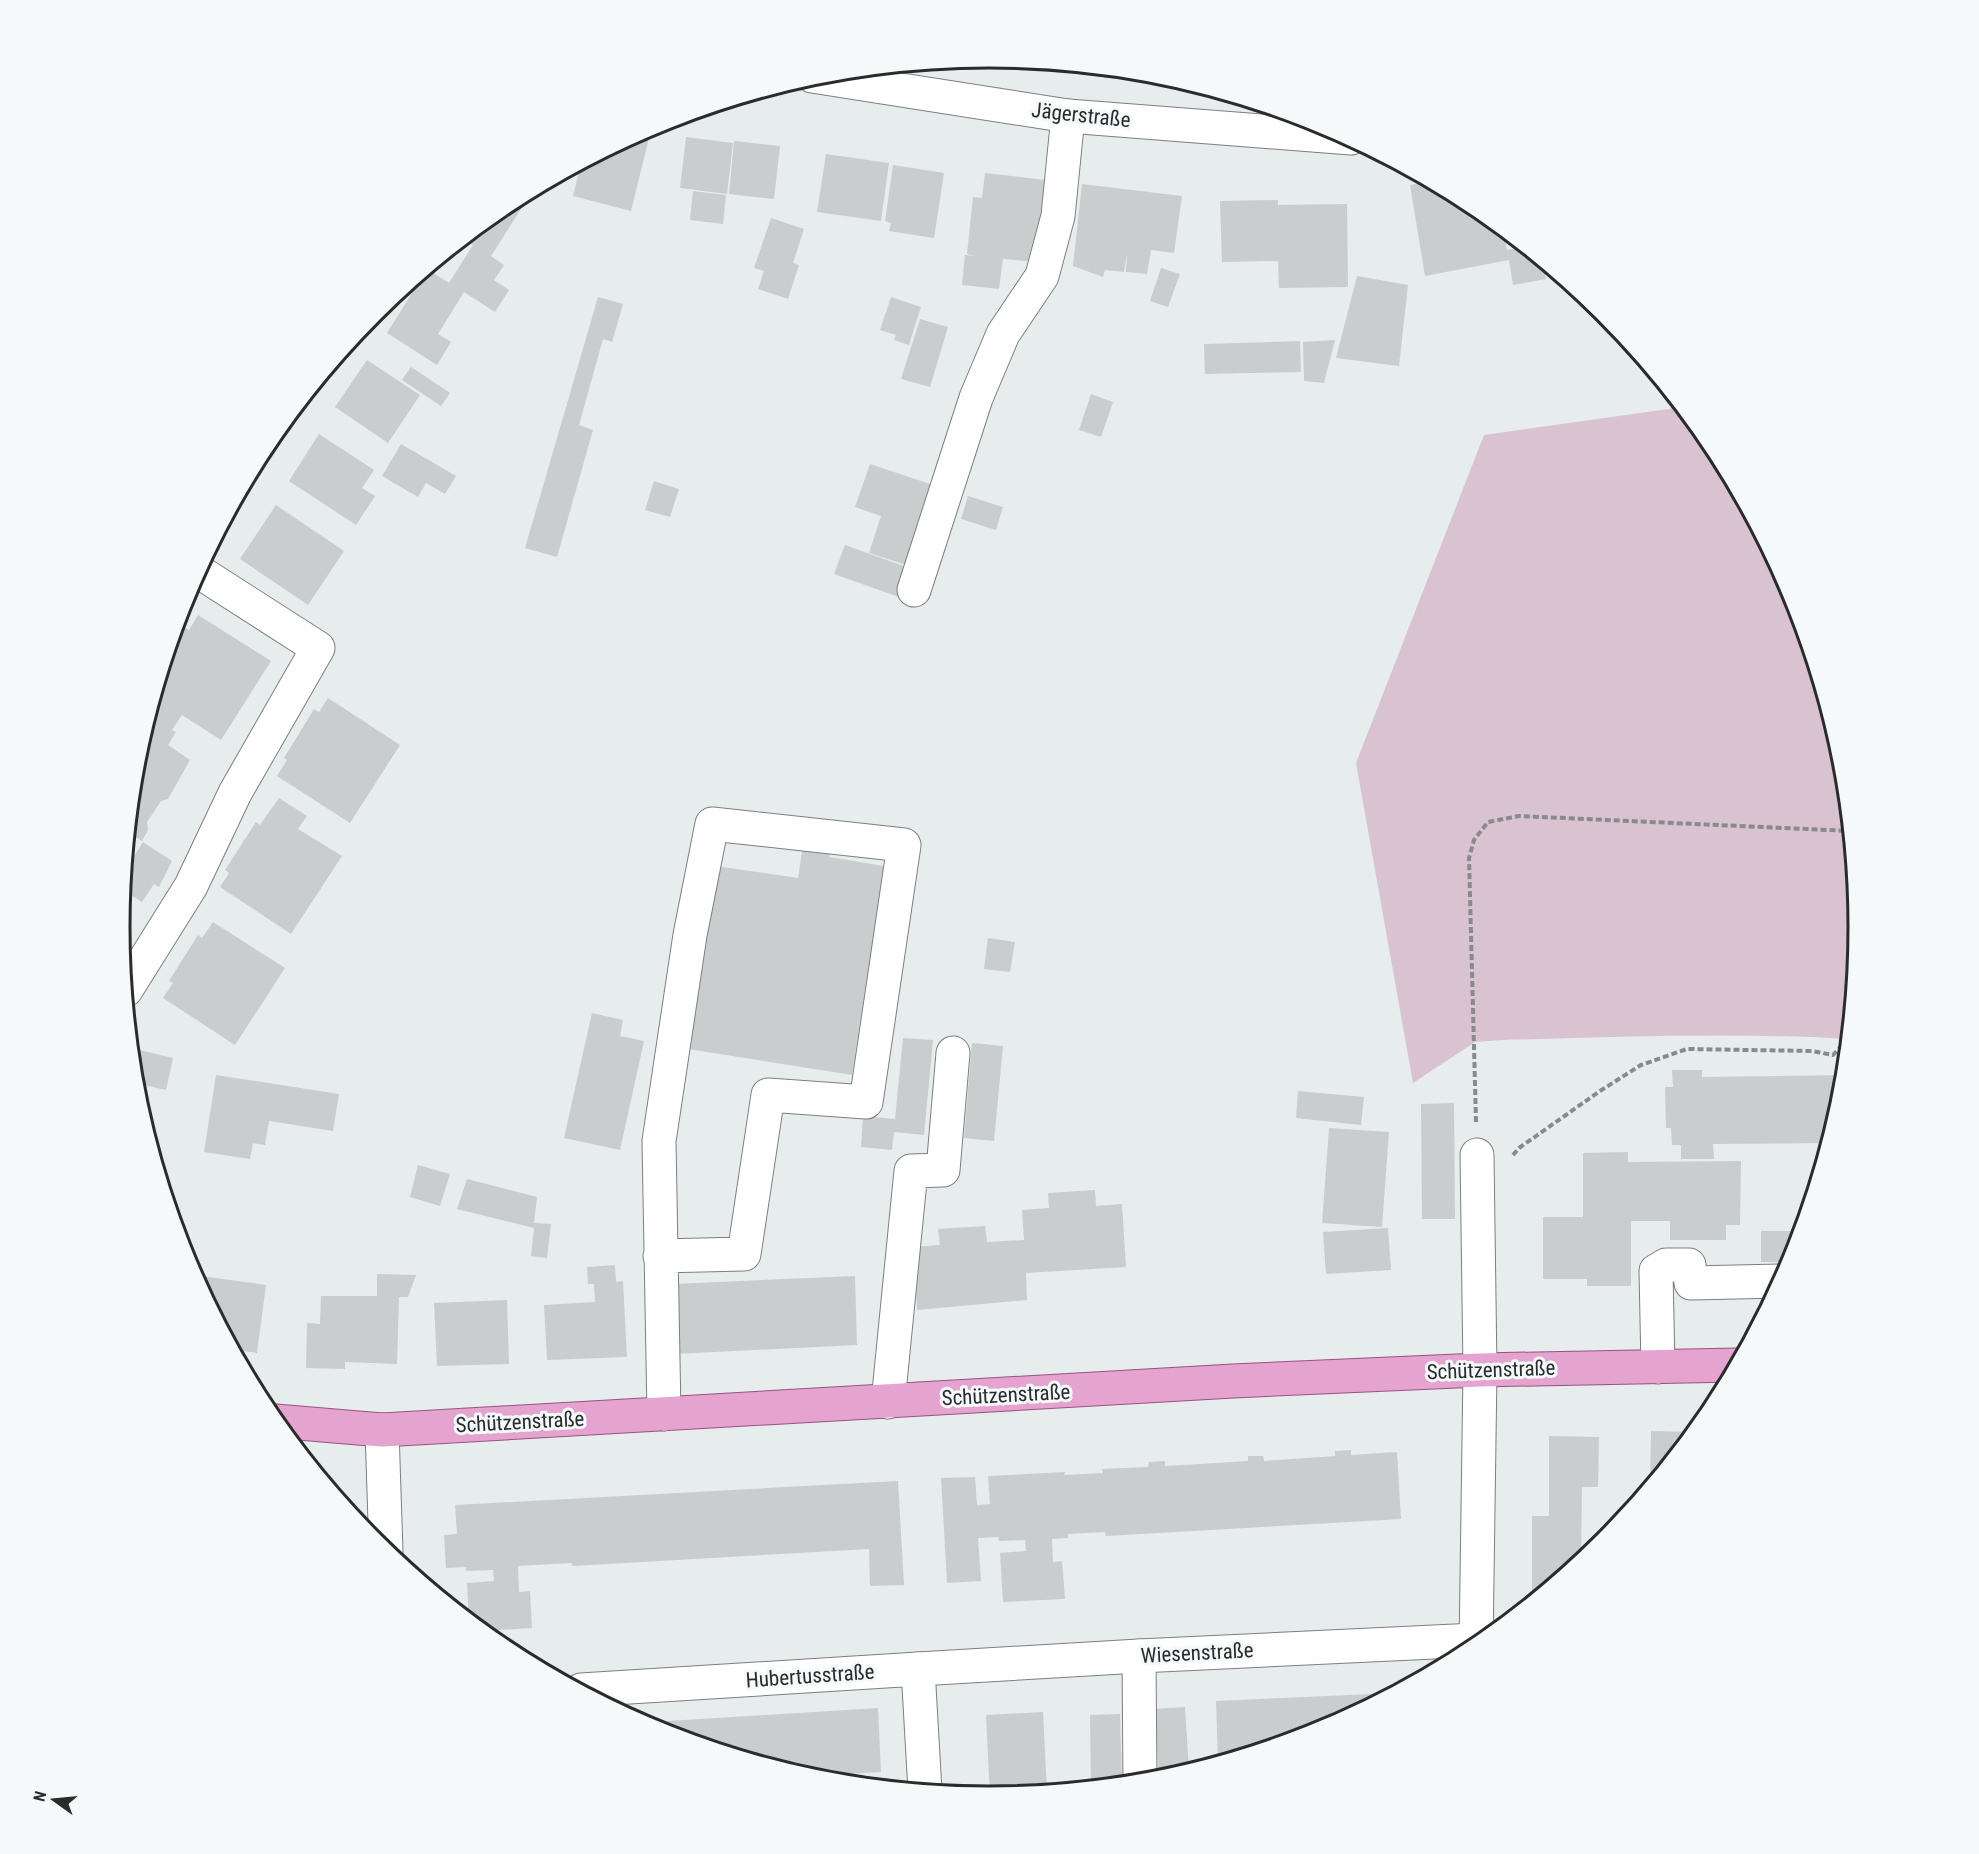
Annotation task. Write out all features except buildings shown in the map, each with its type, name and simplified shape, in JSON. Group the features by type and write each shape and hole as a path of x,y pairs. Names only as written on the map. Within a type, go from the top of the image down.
{"main road":[{"name":"Schützenstraße","path":"288,1422 382,1430 1233,1381 1480,1370 1729,1365"}],"street":[{"name":"Jägerstraße","path":"842,81 1068,116 1325,136"},
{"path":"914,590 976,398 1003,334 1042,276 1058,216 1068,116"},
{"path":"132,981 191,886 235,793 318,648 206,575"},
{"path":"660,1256 744,1254 768,1095 866,1102 904,845 712,824 690,935 659,1141 660,1256 664,1414"},
{"path":"888,1402 911,1171 943,1170 953,1053"},
{"name":"Wiesenstraße","path":"1476,1635 1480,1370 1477,1155"},
{"path":"1658,1367 1656,1271 1666,1265 1689,1265 1691,1283 1772,1281"},
{"path":"382,1430 386,1538"},
{"name":"Wiesenstraße","path":"918,1670 1139,1656 1463,1644"},
{"path":"1139,1656 1140,1773"},
{"path":"918,1670 925,1784"},
{"name":"Hubertusstraße","path":"593,1689 918,1670"}],"path":[{"path":"1477,1155 1469,858 1474,840 1488,822 1519,816 1843,831"},
{"path":"1478,1193 1519,1148 1600,1090 1641,1065 1687,1049 1833,1054 1841,1046"}],"shaded area":[{"path":"1061,71 1154,83 1136,82"},
{"path":"1674,408 1704,449 1734,497 1784,598 1820,705 1832,759 1842,815 1847,871 1849,927 1842,1039 1675,1036 1475,1042 1413,1083 1356,763 1484,435"}]}
